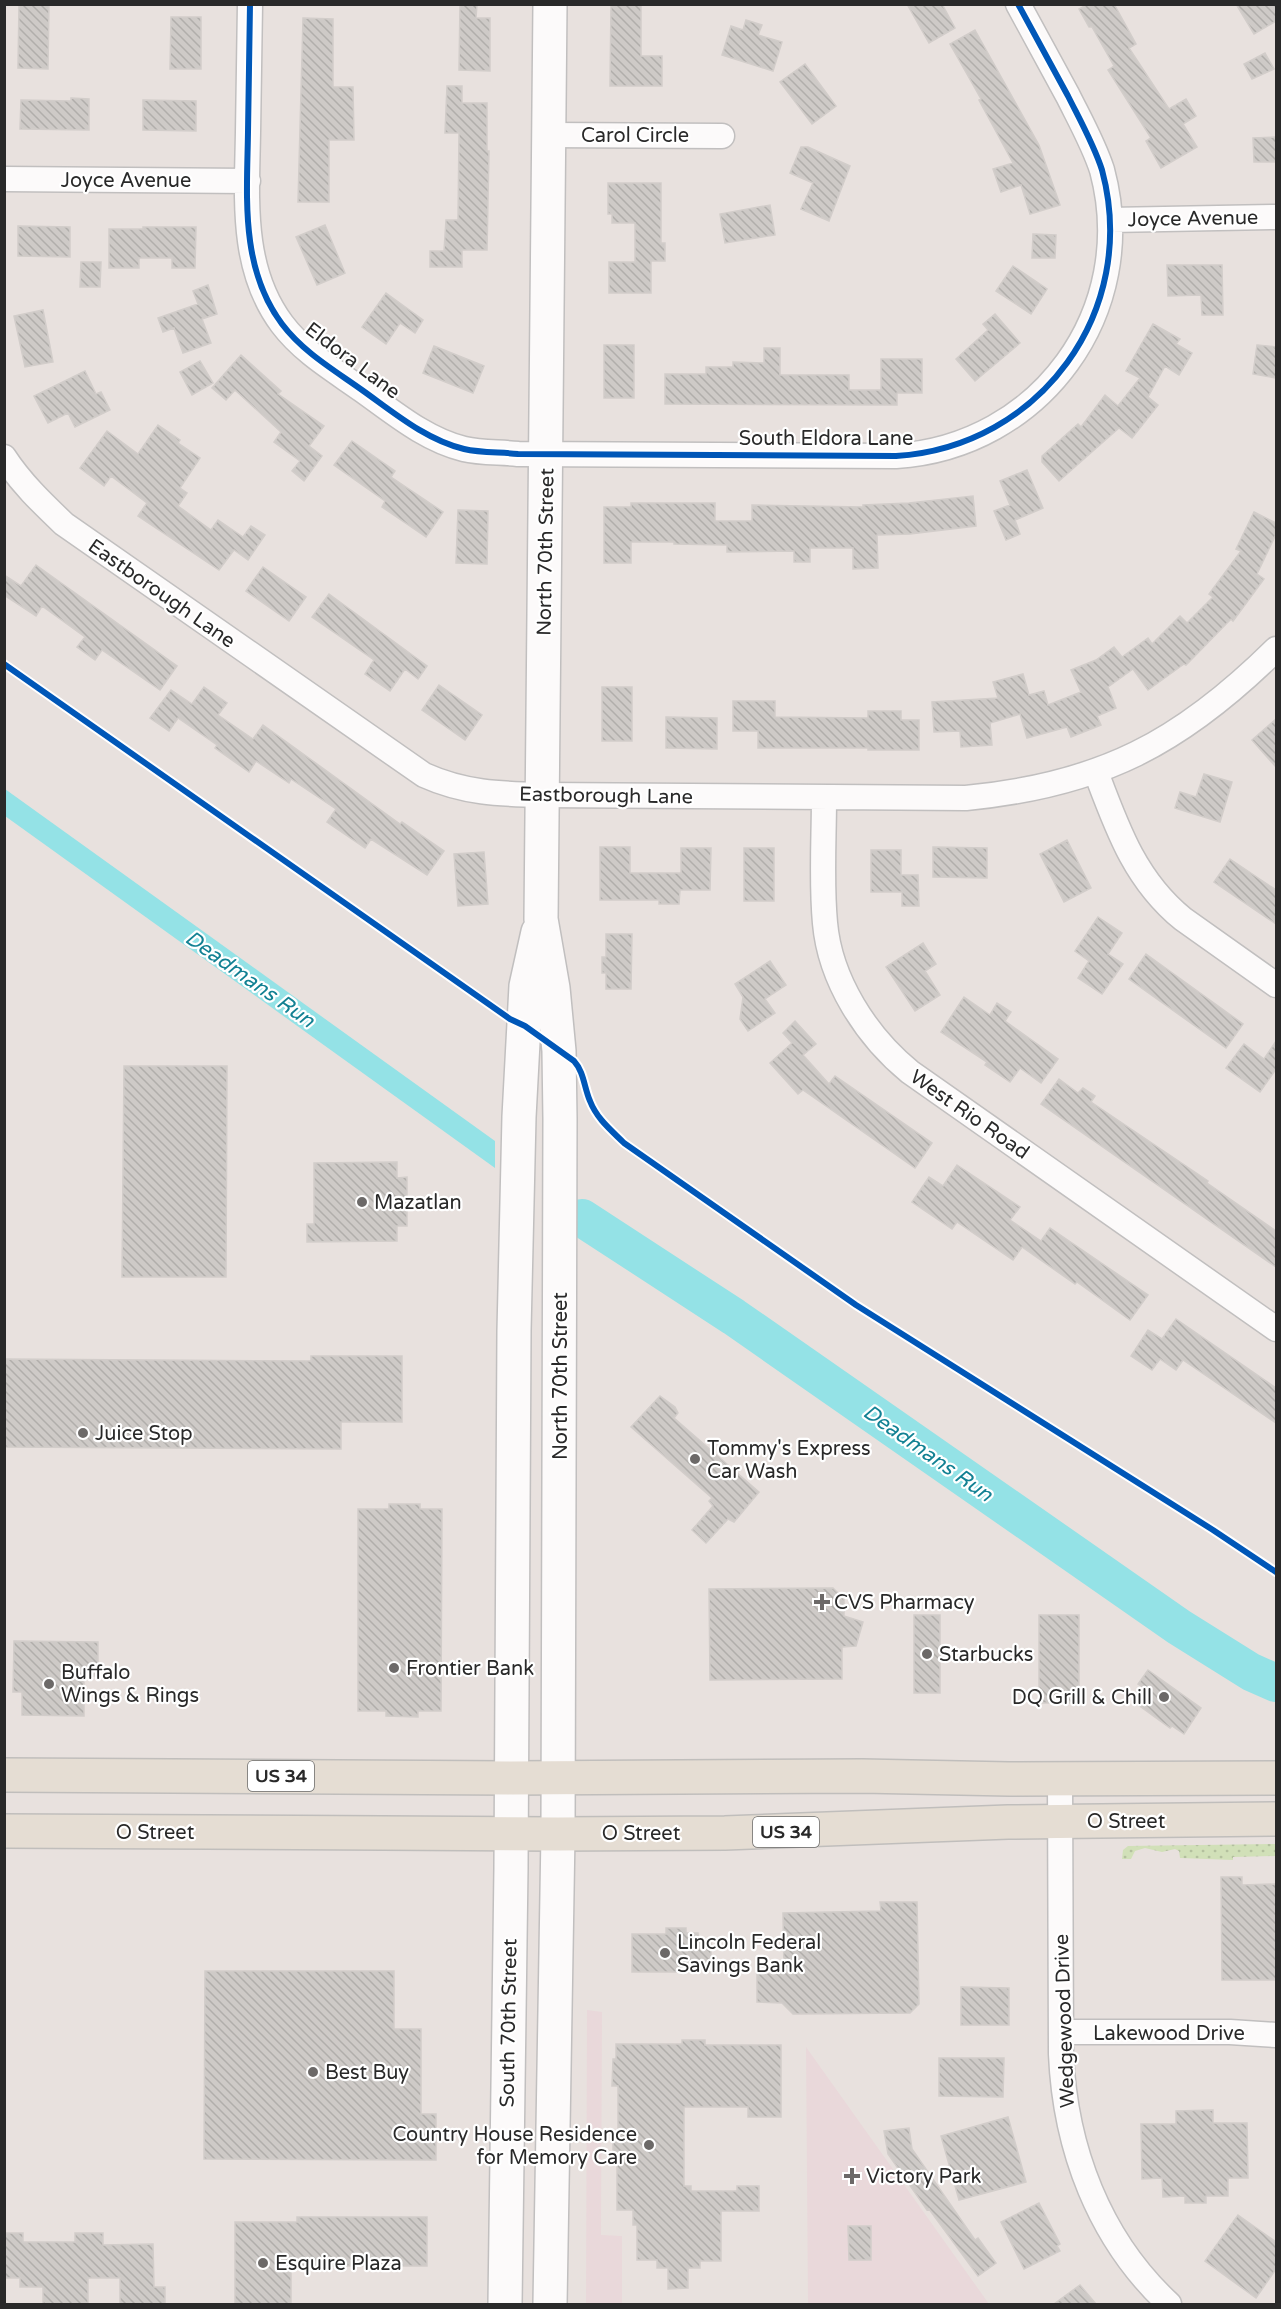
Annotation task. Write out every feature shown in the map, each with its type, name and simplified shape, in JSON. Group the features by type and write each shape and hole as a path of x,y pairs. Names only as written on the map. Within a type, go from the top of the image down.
{"main road":[{"name":"North 70th Street","path":"550,4 541,919 553,988 559,1051 558,1834"},
{"name":"North 70th Street","path":"511,1778 514,1343 519,1117 526,986 541,919"},
{"name":"US 34","path":"4,1775 511,1778 862,1776 1060,1779 1276,1778"},
{"name":"South 70th Street","path":"504,2304 511,1778"},
{"name":"O Street","path":"4,1831 511,1834 782,1832 1060,1821 1276,1819"},
{"path":"550,2304 558,1834"}],"street":[{"name":"Eldora Lane","path":"250,4 249,238 258,277 275,313 303,347 406,421 438,440 474,451 546,454"},
{"name":"South Eldora Lane","path":"546,454 917,455 966,442 995,428 1022,410 1047,387 1077,349 1099,304 1107,262 1110,220 1107,196 1097,156 1018,4"},
{"name":"Carol Circle","path":"548,135 722,136"},
{"name":"Joyce Avenue","path":"4,179 248,181"},
{"name":"Joyce Avenue","path":"1110,220 1276,217"},
{"name":"Eastborough Lane","path":"4,457 36,498 64,524 424,775 447,786 478,793 966,798 1035,789 1096,772 1178,732 1229,695 1276,649"},
{"path":"1096,772 1128,849 1149,885 1171,909 1276,985"},
{"name":"West Rio Road","path":"824,798 823,893 829,944 846,992 874,1035 910,1071 1276,1329"},
{"name":"Wedgewood Drive","path":"1060,1779 1061,2032 1063,2090 1071,2135 1085,2178 1103,2219 1118,2244 1154,2291 1169,2304"},
{"name":"Lakewood Drive","path":"1061,2032 1230,2032 1276,2035"}],"shaded area":[{"path":"587,2010 602,2012 601,2235 622,2236 622,2304 586,2304"},
{"name":"Victory Park","path":"806,2047 989,2304 808,2304"}],"green space":[{"path":"1276,1844 1276,1856 1233,1857 1233,1860 1180,1858 1179,1851 1175,1849 1162,1852 1145,1848 1135,1851 1131,1859 1122,1859 1123,1850 1128,1846"}],"water":[{"path":"5,789 495,1141 495,1168 5,816"}],"building":[{"path":"19,4 49,4 48,69 18,68"},
{"path":"460,4 477,4 476,18 490,18 490,71 459,70"},
{"path":"611,4 641,4 641,56 662,56 662,86 610,86"},
{"path":"907,4 942,4 955,28 929,43"},
{"path":"1088,4 1114,4 1136,44 1129,48 1169,109 1186,99 1196,116 1183,124 1197,147 1161,168 1146,141 1151,138 1108,70 1114,66 1079,9"},
{"path":"1236,4 1276,4 1276,21 1254,34"},
{"path":"171,17 201,17 201,69 170,69"},
{"path":"303,18 333,19 333,87 353,87 354,140 329,140 329,202 298,202"},
{"path":"746,20 762,25 758,35 782,42 773,71 722,55 731,26 743,30"},
{"path":"975,30 1039,145 1060,205 1030,214 1021,185 1001,192 993,169 1013,163 950,44"},
{"path":"1265,53 1274,69 1252,79 1244,64"},
{"path":"805,64 836,106 812,124 780,82"},
{"path":"447,86 462,86 462,103 487,103 487,151 489,151 487,250 462,250 462,267 430,267 430,251 444,251 446,220 458,220 459,133 445,133"},
{"path":"71,98 89,99 89,130 20,129 21,100 71,101"},
{"path":"143,100 196,101 196,131 143,130"},
{"path":"1276,137 1276,162 1254,162 1253,138"},
{"path":"801,147 808,147 850,166 829,221 801,209 813,183 790,173"},
{"path":"608,183 661,183 661,243 665,243 665,261 651,261 651,293 609,293 609,262 635,262 635,223 612,223 612,214 608,214"},
{"path":"770,205 775,235 725,243 720,214"},
{"path":"325,225 345,273 317,285 296,237"},
{"path":"18,226 70,227 70,257 18,256"},
{"path":"143,227 196,227 195,268 172,268 172,258 139,258 139,268 109,268 109,229 143,229"},
{"path":"1033,234 1056,235 1055,258 1032,258"},
{"path":"81,262 101,262 100,287 80,287"},
{"path":"1167,265 1222,265 1223,315 1202,315 1201,295 1168,296"},
{"path":"1013,266 1047,289 1031,314 996,291"},
{"path":"208,285 217,314 202,319 211,343 183,353 174,328 163,332 158,318 198,304 193,291"},
{"path":"386,293 423,320 415,333 400,323 386,344 362,327"},
{"path":"43,310 53,362 25,367 14,316"},
{"path":"995,314 1020,343 975,381 956,359 988,330 983,324"},
{"path":"1153,324 1180,339 1176,344 1192,353 1179,375 1165,366 1148,397 1158,405 1132,438 1119,428 1059,481 1042,462 1042,456 1078,424 1081,427 1105,395 1118,406 1140,378 1126,371"},
{"path":"604,345 634,345 634,398 604,398"},
{"path":"1257,345 1276,347 1276,378 1253,374"},
{"path":"434,346 484,366 473,393 423,373"},
{"path":"764,348 780,348 780,375 849,375 849,390 881,390 881,359 922,359 922,393 897,393 897,405 665,404 665,374 706,374 706,367 733,367 733,362 764,363"},
{"path":"241,355 281,391 278,394 324,426 309,446 322,456 304,481 292,471 300,461 274,442 281,432 235,390 226,400 212,388"},
{"path":"200,361 213,383 192,395 180,372"},
{"path":"85,371 96,394 101,392 110,410 75,427 68,413 48,423 34,396"},
{"path":"158,425 200,458 180,488 187,493 178,506 211,530 218,520 243,537 251,526 265,535 248,560 234,550 219,570 138,516 147,503 111,476 104,486 80,468 107,431 138,454"},
{"path":"352,441 395,471 391,477 443,512 426,537 382,507 385,501 334,465"},
{"path":"1027,470 1043,508 1015,520 1020,534 1006,540 994,511 1010,505 1000,481"},
{"path":"973,496 976,526 910,534 877,535 878,568 853,569 853,548 810,548 810,562 794,562 794,551 727,552 727,545 674,544 674,542 631,542 631,563 604,563 604,507 631,507 631,503 715,503 715,521 752,521 752,505 863,507 863,505"},
{"path":"458,510 488,511 487,564 456,563"},
{"path":"1254,512 1276,523 1276,534 1257,574 1264,579 1233,621 1231,619 1186,665 1184,664 1148,690 1133,669 1108,687 1116,708 1097,716 1101,725 1071,737 1067,727 1027,738 1020,714 990,723 992,745 961,747 960,731 934,732 932,702 998,698 993,682 1023,674 1029,695 1044,691 1048,705 1081,692 1071,670 1096,660 1114,647 1122,657 1148,638 1152,644 1180,616 1187,623 1213,597 1209,594 1241,551 1236,549"},
{"path":"36,565 177,666 160,690 102,650 95,660 77,647 85,637 42,606 36,616 4,595 4,575 21,586"},
{"path":"263,567 306,597 289,621 246,591"},
{"path":"329,594 427,666 418,679 405,669 390,691 365,674 374,660 312,617"},
{"path":"439,685 482,715 465,740 422,710"},
{"path":"204,687 227,703 218,715 253,739 263,725 400,824 402,822 444,851 427,875 371,839 365,848 327,822 336,809 291,779 289,783 256,761 249,772 215,748 217,745 178,718 169,731 150,718 171,690 192,704"},
{"path":"602,687 632,687 632,741 602,741"},
{"path":"733,701 775,701 775,717 868,718 868,711 901,711 901,720 919,720 919,750 758,748 758,731 733,731"},
{"path":"666,717 717,718 717,749 666,748"},
{"path":"1276,719 1276,767 1252,740"},
{"path":"1204,774 1232,782 1220,822 1175,808 1180,792 1196,797"},
{"path":"1067,840 1091,888 1064,902 1040,854"},
{"path":"600,847 630,847 630,873 681,873 681,848 711,848 710,890 680,890 679,904 659,904 659,900 600,900"},
{"path":"933,847 987,848 987,878 933,877"},
{"path":"744,848 774,848 774,901 744,901"},
{"path":"871,850 901,850 901,875 918,875 919,906 902,906 902,892 871,892"},
{"path":"484,852 488,904 458,906 454,854"},
{"path":"1230,859 1276,890 1276,924 1214,882"},
{"path":"1098,917 1122,933 1108,954 1123,964 1102,994 1078,978 1089,961 1075,951"},
{"path":"606,934 632,934 631,989 606,989 606,973 602,973 602,957 606,957"},
{"path":"923,943 936,964 925,971 940,995 915,1011 886,967"},
{"path":"1146,954 1243,1024 1226,1048 1129,979"},
{"path":"770,961 786,985 765,999 775,1013 748,1031 740,1019 743,997 735,984"},
{"path":"964,997 990,1015 997,1003 1011,1012 1005,1021 1058,1059 1041,1083 1020,1068 1010,1082 985,1065 987,1062 941,1032"},
{"path":"795,1021 816,1044 803,1055 829,1084 835,1076 932,1143 915,1168 803,1090 798,1094 770,1063 792,1043 783,1033"},
{"path":"1276,1041 1276,1069 1260,1092 1226,1068 1244,1044 1264,1059"},
{"path":"124,1066 227,1066 226,1277 122,1277"},
{"path":"1059,1079 1078,1093 1083,1088 1095,1096 1091,1102 1208,1181 1207,1183 1276,1231 1276,1267 1041,1104"},
{"name":"Mazatlan","path":"397,1162 397,1178 407,1177 407,1226 397,1226 397,1241 307,1242 307,1224 314,1224 314,1163"},
{"path":"957,1165 1020,1207 1010,1220 1041,1241 1050,1228 1148,1295 1130,1320 1077,1282 1075,1284 1022,1247 1013,1260 957,1222 952,1229 912,1202 929,1177 943,1186"},
{"path":"1176,1319 1276,1388 1276,1423 1183,1360 1176,1370 1160,1359 1152,1370 1131,1356 1148,1330 1162,1339"},
{"path":"311,1356 402,1356 402,1422 341,1422 341,1449 4,1447 4,1359 311,1361"},
{"name":"Tommy's Express Car Wash","path":"660,1396 675,1407 678,1413 674,1418 759,1492 734,1522 728,1519 706,1543 692,1530 713,1506 709,1501 712,1498 631,1427"},
{"path":"389,1504 420,1504 420,1509 442,1509 441,1711 418,1711 418,1717 386,1716 386,1711 358,1711 358,1509 389,1509"},
{"name":"CVS Pharmacy","path":"833,1588 844,1599 844,1616 863,1622 856,1646 842,1647 842,1679 710,1680 709,1589"},
{"name":"Starbucks","path":"914,1615 940,1615 940,1693 914,1693"},
{"path":"1039,1615 1079,1615 1079,1703 1039,1703"},
{"name":"Buffalo Wings & Rings","path":"14,1641 98,1642 98,1676 84,1676 84,1716 22,1715 22,1692 13,1692"},
{"name":"DQ Grill & Chill","path":"1148,1670 1201,1708 1184,1734 1172,1726 1170,1728 1137,1704 1147,1690 1138,1684"},
{"path":"1221,1877 1242,1877 1242,1885 1276,1884 1276,1980 1222,1980"},
{"path":"880,1902 917,1902 919,2004 910,2013 793,2014 782,2003 757,2002 757,1973 784,1973 783,1913 881,1911"},
{"name":"Lincoln Federal Savings Bank","path":"666,1928 686,1928 686,1933 698,1933 699,1941 711,1941 711,1965 699,1965 699,1972 632,1972 632,1934 666,1934"},
{"name":"Best Buy","path":"205,1971 394,1971 394,2029 421,2029 421,2114 436,2114 436,2160 204,2159"},
{"path":"961,1987 1009,1988 1009,2025 961,2025"},
{"name":"Country House Residence for Memory Care","path":"682,2040 705,2040 705,2045 781,2045 781,2117 748,2117 748,2107 684,2107 684,2186 691,2186 691,2191 737,2191 737,2186 759,2186 759,2211 721,2211 721,2261 700,2261 700,2268 688,2268 688,2288 668,2289 668,2268 657,2268 657,2260 637,2260 637,2225 633,2225 633,2210 617,2210 617,2157 613,2157 613,2132 618,2132 618,2086 612,2086 613,2059 616,2059 616,2044 682,2044"},
{"path":"939,2058 1004,2058 1003,2097 939,2096"},
{"path":"1213,2110 1213,2123 1247,2123 1248,2178 1228,2178 1228,2196 1206,2196 1206,2203 1185,2203 1185,2196 1163,2197 1162,2178 1142,2179 1141,2124 1176,2124 1176,2111"},
{"path":"1008,2117 1026,2182 959,2200 941,2136"},
{"path":"909,2128 912,2149 975,2240 978,2238 996,2263 978,2276 929,2209 927,2210 888,2154 884,2131"},
{"path":"1039,2203 1060,2244 1057,2246 1060,2251 1024,2269 1001,2222"},
{"path":"1238,2215 1276,2242 1276,2269 1256,2298 1205,2261"},
{"path":"297,2217 427,2217 427,2266 291,2266 291,2304 235,2304 235,2222 297,2222"},
{"path":"848,2226 871,2226 871,2260 849,2260"},
{"path":"4,2233 23,2233 23,2242 75,2242 75,2233 103,2233 103,2245 153,2244 154,2287 165,2287 165,2304 120,2304 120,2278 88,2278 88,2304 43,2304 43,2287 20,2287 20,2278 4,2278"},
{"path":"1080,2285 1096,2304 1054,2304"}],"waterway":[{"name":"Deadmans Run","path":"582,1218 734,1317 1179,1627 1251,1672 1276,1683"}],"cycle path":[{"path":"250,4 247,207 253,256 259,280 268,302 282,324 299,343 319,360 398,416 450,445 484,452 896,456 948,447 994,427 1034,399 1067,362 1091,320 1106,273 1110,222 1102,170 1082,123 1018,4"},
{"path":"4,664 510,1019 525,1026 574,1061 580,1070 596,1113 624,1143 856,1305 1276,1572"}],"place":[{"name":"Mazatlan","path":"362,1202"},
{"name":"Juice Stop","path":"83,1433"},
{"name":"Tommy's Express Car Wash","path":"695,1459"},
{"name":"CVS Pharmacy","path":"822,1602"},
{"name":"Starbucks","path":"927,1654"},
{"name":"Frontier Bank","path":"394,1668"},
{"name":"Buffalo Wings & Rings","path":"49,1684"},
{"name":"DQ Grill & Chill","path":"1164,1697"},
{"name":"Lincoln Federal Savings Bank","path":"665,1953"},
{"name":"Best Buy","path":"313,2072"},
{"name":"Country House Residence for Memory Care","path":"649,2145"},
{"name":"Victory Park","path":"852,2176"},
{"name":"Esquire Plaza","path":"263,2263"}]}
